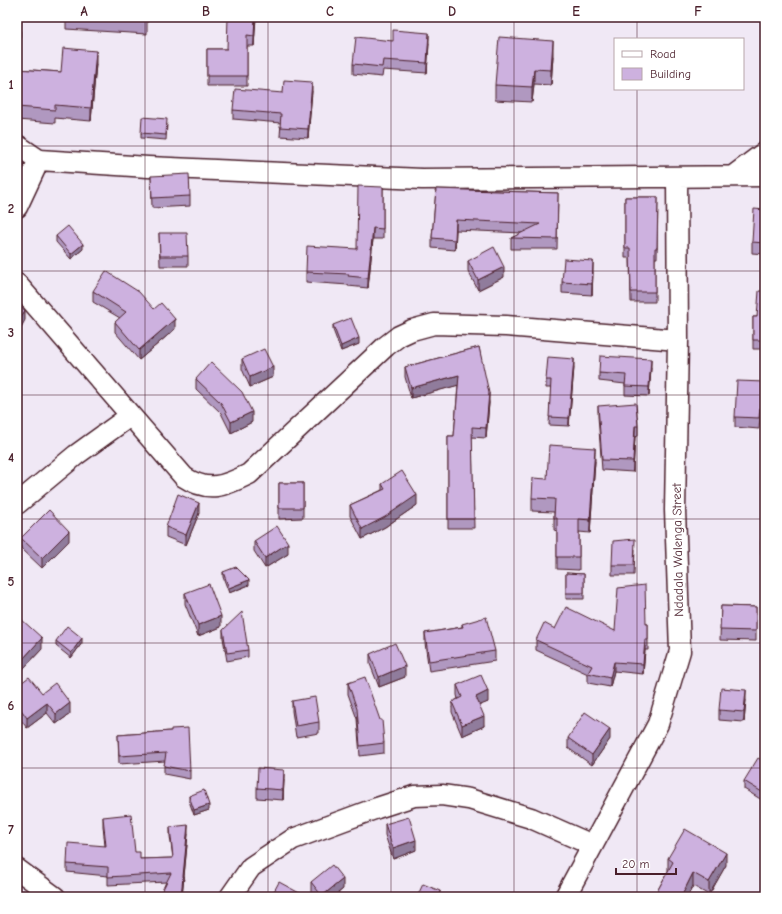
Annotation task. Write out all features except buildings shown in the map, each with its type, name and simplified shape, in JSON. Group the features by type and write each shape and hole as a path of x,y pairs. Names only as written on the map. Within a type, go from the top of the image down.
{"street":[{"path":"17,146 39,160 422,179 765,176"},
{"path":"733,176 765,152"},
{"path":"17,207 39,160"},
{"name":"Ndadala Walenga Street","path":"565,897 658,724 680,651 675,510 678,340 677,177"},
{"path":"17,284 184,478 194,484 210,487 229,484 249,474 386,346 399,336 412,330 434,324 506,326 678,340"},
{"path":"17,504 76,455 130,416"},
{"path":"230,897 251,867 293,839 414,796 442,795 469,799 531,818 592,845"},
{"path":"17,869 55,897"}]}
